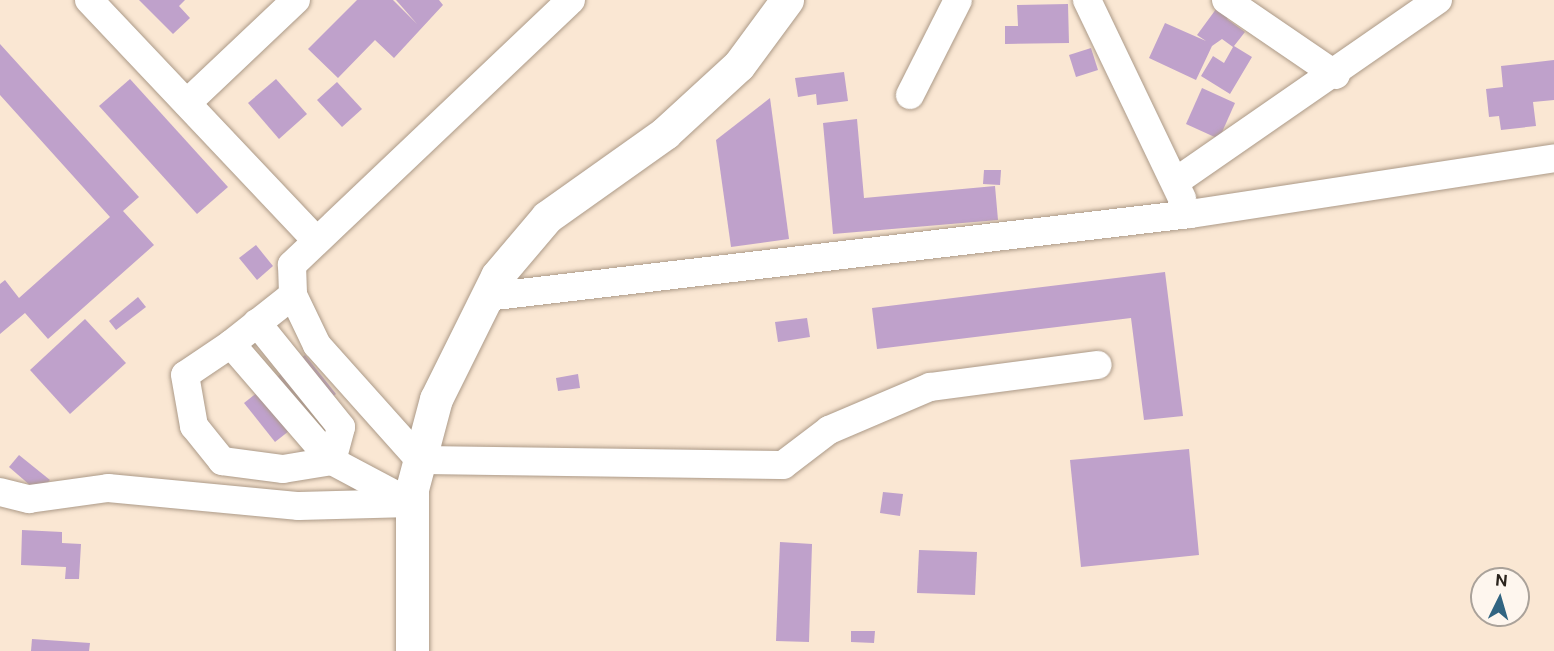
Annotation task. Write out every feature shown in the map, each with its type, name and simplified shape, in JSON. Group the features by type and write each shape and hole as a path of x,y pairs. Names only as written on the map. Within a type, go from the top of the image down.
{"main road":[{"path":"412,651 411,503 420,460 436,399 497,276 547,218 665,133 739,65 787,0"}],"street":[{"path":"89,0 315,239"},
{"path":"187,103 296,0"},
{"path":"571,0 315,239 292,265 293,295 317,345 420,460 783,465 829,430 930,387 1098,365"},
{"path":"910,95 958,0"},
{"path":"1087,0 1190,214"},
{"path":"1226,0 1336,75"},
{"path":"1175,183 1336,75 1438,0"},
{"path":"487,297 1190,214 1554,158"},
{"path":"293,295 231,344 185,375 194,426 222,460 283,469 332,461"},
{"path":"257,323 341,427 332,461"},
{"path":"231,344 332,461 411,503"},
{"path":"0,492 29,499 108,488 299,506 411,503"}],"building":[{"path":"139,0 185,0 179,6 190,18 173,34"},
{"path":"357,0 393,0 417,24 396,0 439,0 443,5 394,58 375,40 338,78 308,49"},
{"path":"1222,1 1235,10 1227,19 1245,32 1234,46 1252,57 1230,94 1201,76 1213,56 1224,63 1233,47 1222,39 1212,46 1196,80 1149,58 1165,23 1206,41 1197,35"},
{"path":"1068,4 1069,43 1005,44 1005,26 1018,26 1017,5"},
{"path":"0,44 139,197 123,211 154,245 48,339 25,313 0,334 0,284 5,280 19,298 110,217 0,95"},
{"path":"1091,48 1098,70 1076,77 1069,55"},
{"path":"1554,60 1554,100 1533,102 1536,126 1501,130 1499,116 1489,117 1486,89 1503,87 1501,66"},
{"path":"844,72 848,101 817,105 816,94 798,97 795,78"},
{"path":"130,79 228,187 197,214 99,106"},
{"path":"276,79 307,114 279,139 248,103"},
{"path":"337,82 362,109 342,127 317,100"},
{"path":"1202,88 1235,103 1219,139 1186,124"},
{"path":"770,98 789,239 731,247 716,140"},
{"path":"857,119 864,198 995,186 998,220 833,234 823,123"},
{"path":"984,170 1001,170 1000,185 983,184"},
{"path":"256,245 273,266 257,280 239,258"},
{"path":"1165,272 1183,416 1144,420 1131,318 877,349 872,308"},
{"path":"138,297 146,307 116,330 109,321"},
{"path":"807,318 810,337 778,342 775,322"},
{"path":"85,319 126,363 70,414 30,370"},
{"path":"305,355 336,394 275,442 244,403"},
{"path":"578,374 580,388 558,391 556,378"},
{"path":"1189,449 1199,555 1081,567 1070,460"},
{"path":"19,455 50,480 39,493 9,467"},
{"path":"883,492 903,494 900,516 880,513"},
{"path":"22,530 62,532 62,543 81,544 79,579 65,579 66,567 21,565"},
{"path":"780,542 812,544 809,642 776,641"},
{"path":"919,550 977,552 975,595 917,593"},
{"path":"851,631 875,631 874,643 851,642"},
{"path":"32,639 90,643 89,651 31,651"}]}
